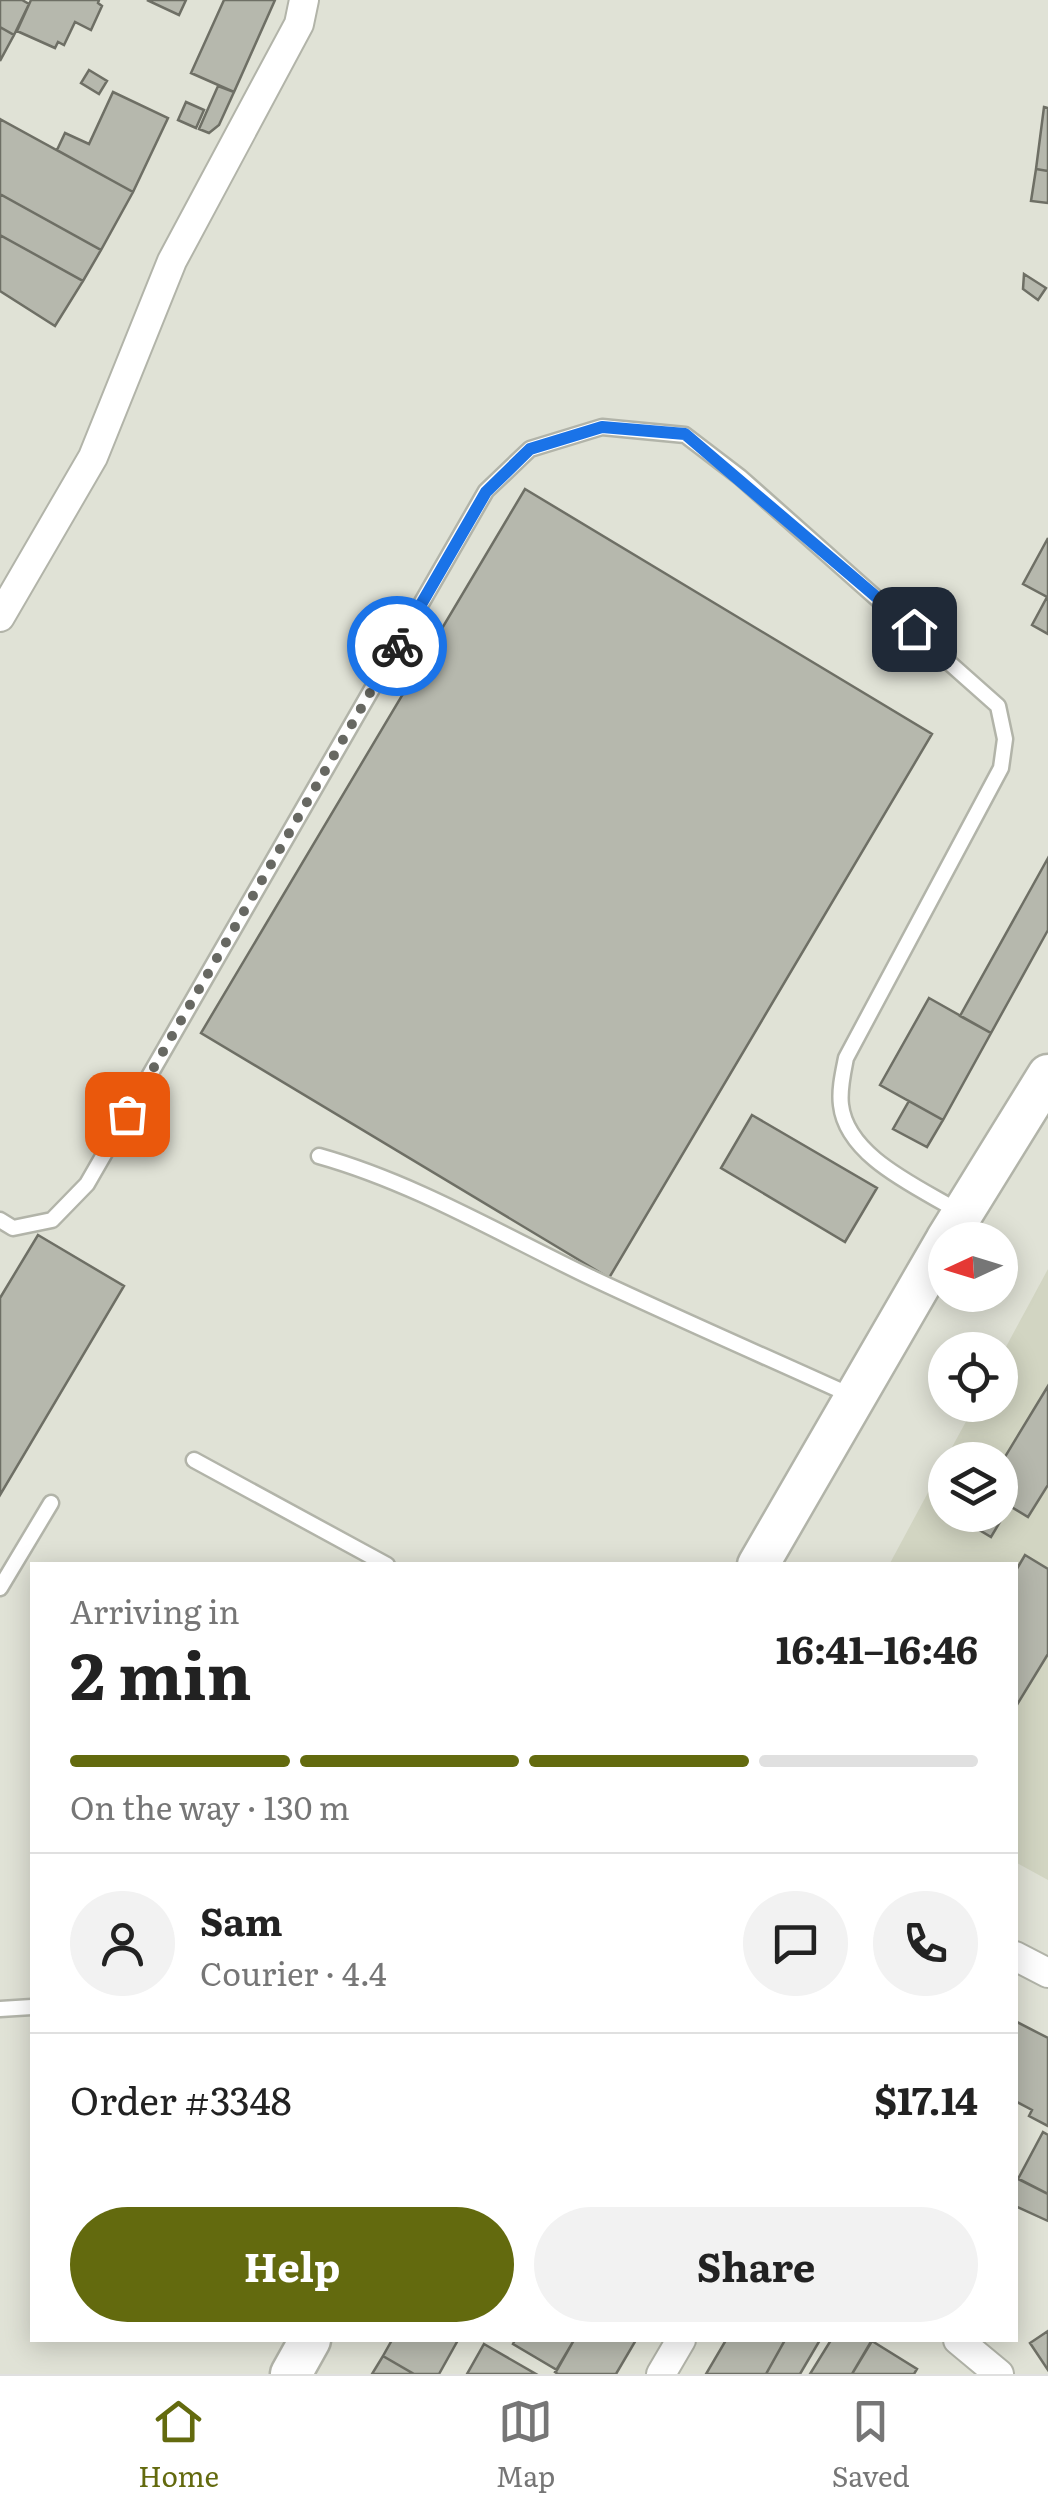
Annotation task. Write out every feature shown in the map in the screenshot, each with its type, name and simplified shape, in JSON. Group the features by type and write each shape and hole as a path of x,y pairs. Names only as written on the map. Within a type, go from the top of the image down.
{"street":[{"path":"0,616 93,457 172,261 299,24 304,0"},
{"path":"957,1222 1048,1075"},
{"path":"760,1562 928,1272"},
{"path":"1018,1958 1048,1974"},
{"path":"291,2374 309,2342"},
{"path":"661,2374 679,2342"},
{"path":"960,2342 999,2374"}],"lane":[{"path":"0,1220 13,1228 52,1220 87,1184 486,492 530,449 602,427 685,434 783,515 998,706 1005,739 1002,768 846,1058 842,1083 841,1108 864,1153 940,1222"},
{"path":"318,1156 438,1202 592,1278 855,1398"},
{"path":"194,1460 381,1562"},
{"path":"0,1588 51,1502"},
{"path":"0,2009 30,2007"}],"shaded area":[{"path":"1048,1269 1048,1880 1018,1864 1018,1562 891,1562 928,1493 928,1532 1018,1532 1018,1442 955,1442 966,1422 1018,1422 1018,1332 1014,1332"}],"building":[{"path":"0,0 22,0 29,4 14,35 0,27"},
{"path":"31,0 99,0 102,6 91,30 75,22 64,45 58,42 55,48 17,31"},
{"path":"147,0 186,0 179,15"},
{"path":"224,0 275,0 234,92 191,73"},
{"path":"0,27 14,35 0,61"},
{"path":"89,70 107,81 99,94 81,83"},
{"path":"218,86 234,92 219,125 209,133 199,129"},
{"path":"113,92 168,118 133,192 57,150 65,133 89,144"},
{"path":"186,102 204,110 196,128 178,120"},
{"path":"1044,107 1048,108 1048,171 1036,169"},
{"path":"0,119 133,192 101,250 0,194"},
{"path":"1036,169 1048,171 1048,203 1031,201"},
{"path":"0,194 101,250 83,281 0,235"},
{"path":"0,235 83,281 55,326 0,291"},
{"path":"1024,274 1046,288 1038,300 1023,289"},
{"path":"525,489 932,734 609,1278 201,1033"},
{"path":"1048,538 1048,634 1032,625 1047,597 1023,584"},
{"path":"1048,858 1048,930 991,1033 960,1016"},
{"path":"929,998 991,1033 943,1120 880,1085"},
{"path":"909,1101 943,1120 927,1147 893,1129"},
{"path":"752,1115 877,1188 845,1242 721,1168"},
{"path":"38,1235 124,1286 0,1495 0,1298"},
{"path":"1048,1386 1048,1485 1028,1517 1018,1511 1018,1442 1014,1442"},
{"path":"1025,1555 1048,1569 1048,1654 1018,1703 1018,1567"},
{"path":"1018,2023 1048,2038 1048,2126 1029,2116 1032,2110 1018,2103"},
{"path":"1043,2132 1048,2135 1048,2194 1018,2179"},
{"path":"1018,2179 1048,2194 1048,2221 1018,2207"},
{"path":"1048,2331 1048,2370 1030,2343"},
{"path":"391,2342 457,2342 439,2374 414,2374 383,2356"},
{"path":"514,2342 573,2342 557,2370"},
{"path":"573,2342 635,2342 616,2374 555,2372"},
{"path":"725,2342 784,2342 766,2374 706,2374"},
{"path":"784,2342 819,2342 800,2374 766,2374"},
{"path":"830,2342 871,2342 852,2374 810,2374"},
{"path":"871,2342 917,2369 914,2374 852,2374"},
{"path":"484,2344 536,2374 467,2374"},
{"path":"383,2356 414,2374 372,2374"}],"way so far":[{"path":"127,1114 397,646"}],"route":[{"path":"397,646 486,492 530,449 602,427 685,434 914,629"}]}
